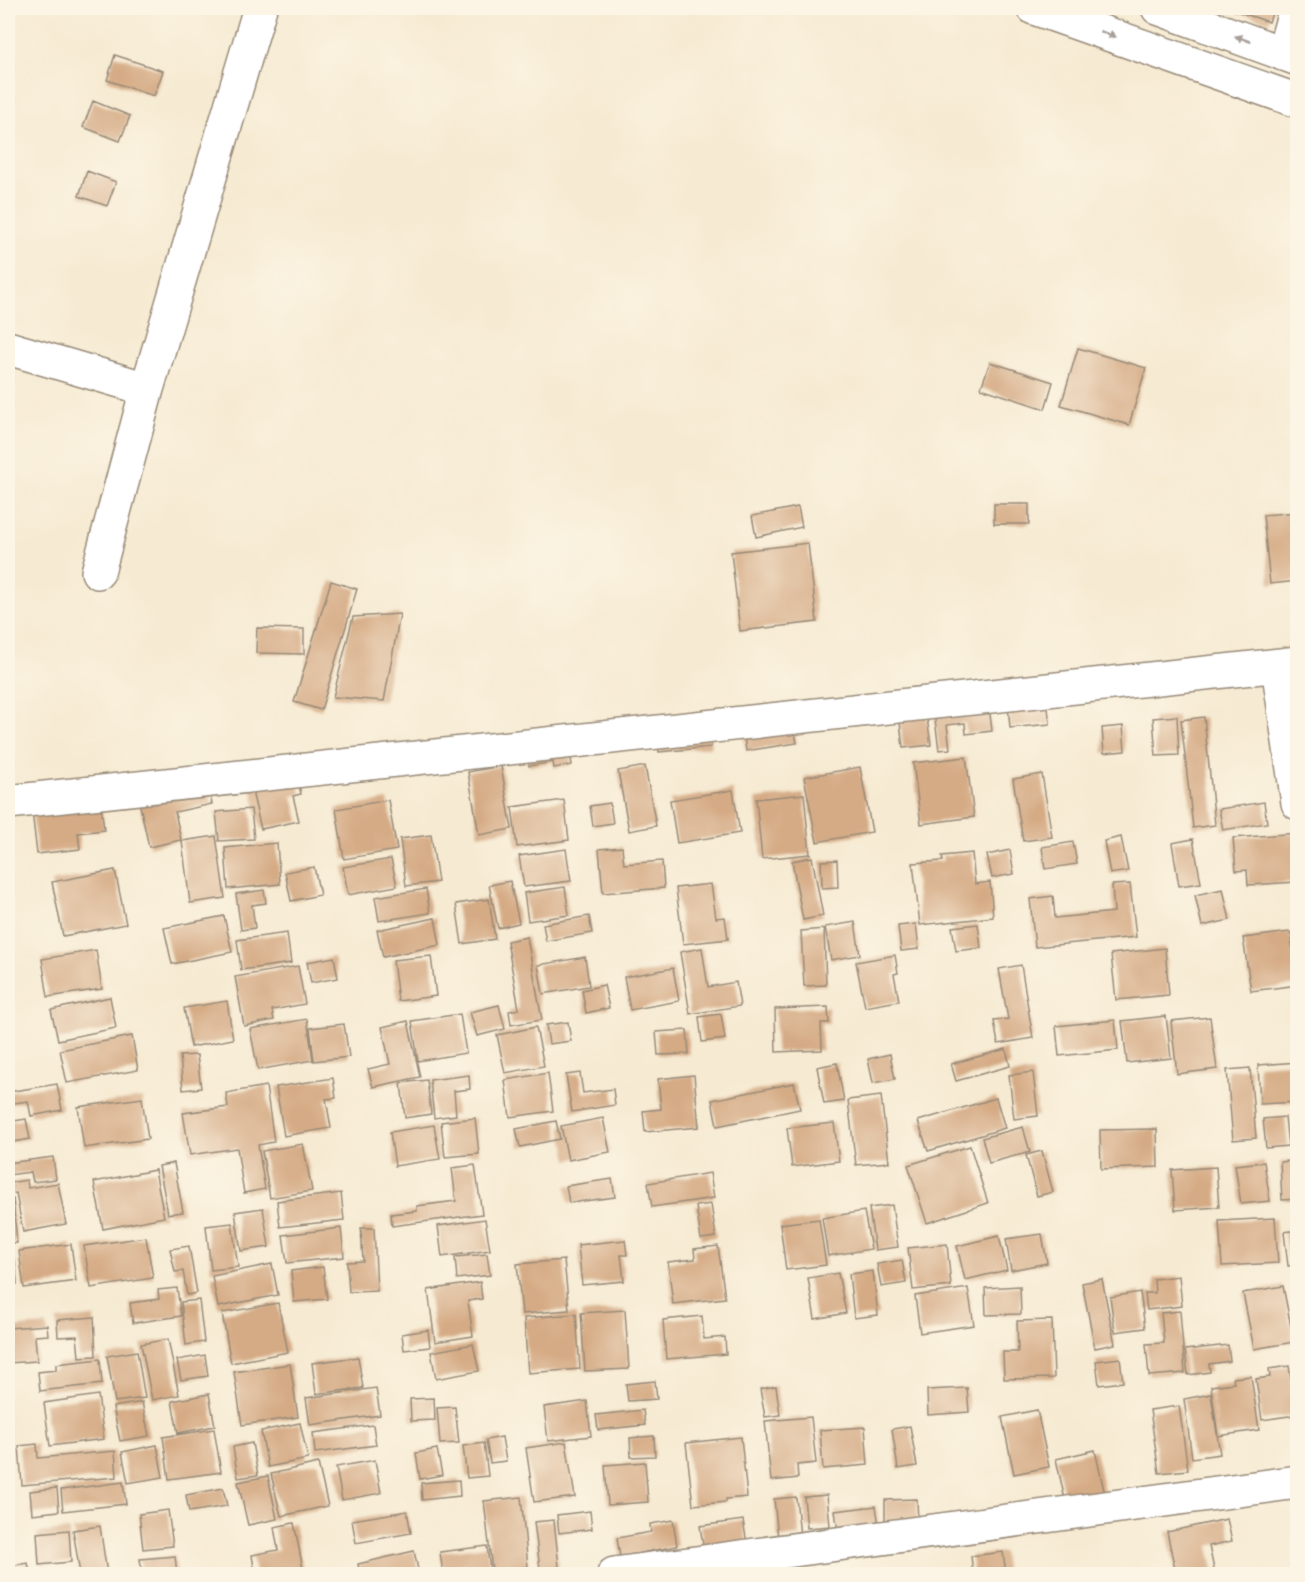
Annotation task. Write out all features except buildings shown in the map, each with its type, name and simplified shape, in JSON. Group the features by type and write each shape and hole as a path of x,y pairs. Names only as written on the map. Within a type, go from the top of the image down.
{"street":[{"path":"98,572 147,390 260,8"},
{"path":"1034,8 1298,101"},
{"path":"1158,8 1290,56 1296,8"},
{"path":"8,348 147,390"},
{"path":"8,802 1288,664 1298,803"},
{"path":"614,1575 1298,1482"}]}
